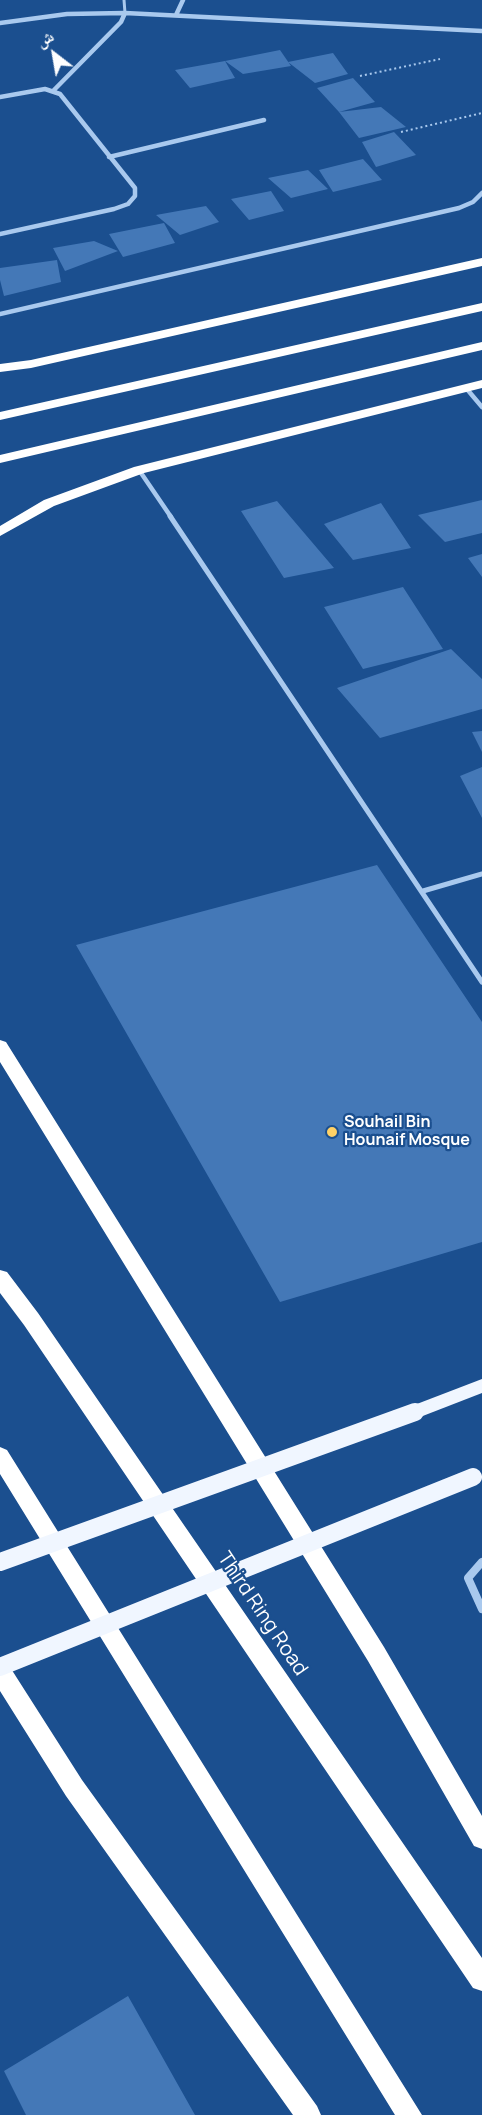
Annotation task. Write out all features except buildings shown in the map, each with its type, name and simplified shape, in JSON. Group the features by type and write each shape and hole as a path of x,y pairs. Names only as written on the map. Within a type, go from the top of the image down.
{"highway":[{"path":"0,368 31,364 482,262"},
{"path":"0,416 482,307"},
{"path":"0,459 482,346"},
{"path":"0,532 49,503 139,470 482,384"},
{"path":"0,1047 376,1654 482,1838"},
{"name":"Third Ring Road","path":"0,1278 31,1319 482,1979"},
{"path":"0,1456 409,2115"},
{"path":"0,1669 74,1788 308,2115"}],"main road":[{"path":"0,1562 482,1386"},
{"path":"0,1669 477,1475"}],"street":[{"path":"176,15 183,0"},
{"path":"54,90 121,22 125,13"},
{"path":"0,23 67,14 125,13 482,31"},
{"path":"0,97 45,89 54,90 60,94 135,188 135,196 128,204 114,209 0,234"},
{"path":"109,156 264,120"},
{"path":"0,314 459,208 473,202 482,194"},
{"path":"466,388 482,407"},
{"path":"139,470 482,982"},
{"path":"423,891 482,874"},
{"path":"482,1562 468,1578 482,1608"}],"lane":[{"path":"124,0 125,13"}],"path":[{"path":"360,76 449,57"},
{"path":"401,132 482,113"}],"place":[{"name":"Souhail Bin Hounaif Mosque","path":"332,1132"}]}
